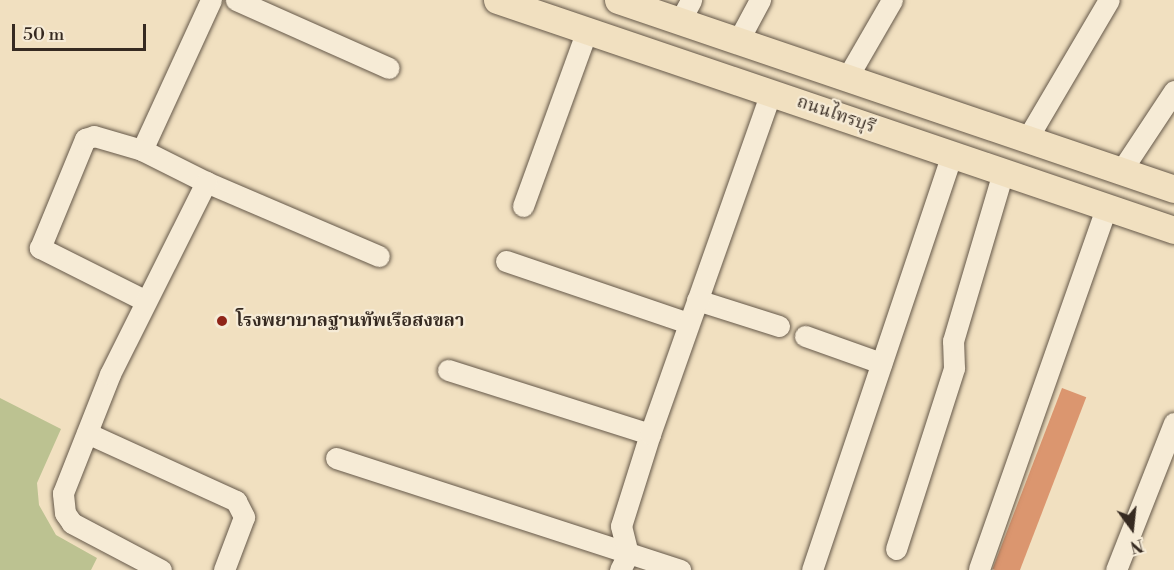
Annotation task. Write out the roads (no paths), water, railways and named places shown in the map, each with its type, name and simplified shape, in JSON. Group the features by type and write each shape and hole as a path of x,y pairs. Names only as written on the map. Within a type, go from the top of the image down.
{"main road":[{"name":"ถนนไทรบุรี","path":"497,0 1174,230"},
{"path":"630,2 685,10 738,41 1174,189"}],"street":[{"path":"142,150 211,0"},
{"path":"236,0 389,68"},
{"path":"738,41 760,0"},
{"path":"847,78 892,0"},
{"path":"1027,139 1109,0"},
{"path":"523,206 586,30"},
{"path":"1121,171 1174,91"},
{"path":"624,562 621,526 688,323 771,93"},
{"path":"146,301 44,252 39,243 85,139 103,136 142,150 206,182 379,256"},
{"path":"812,570 952,154"},
{"path":"896,549 954,368 953,341 1003,172"},
{"path":"161,570 72,524 65,513 63,493 110,374 206,182"},
{"path":"979,569 1106,208"},
{"path":"506,261 688,323"},
{"path":"697,300 779,326"},
{"path":"805,336 881,363"},
{"path":"448,370 650,435"},
{"path":"1116,570 1173,428"},
{"path":"87,432 236,501 244,517 224,570"},
{"path":"336,458 624,562 680,570"}],"place":[{"name":"โรงพยาบาลฐานทัพเรือสงขลา","path":"222,321"}]}
